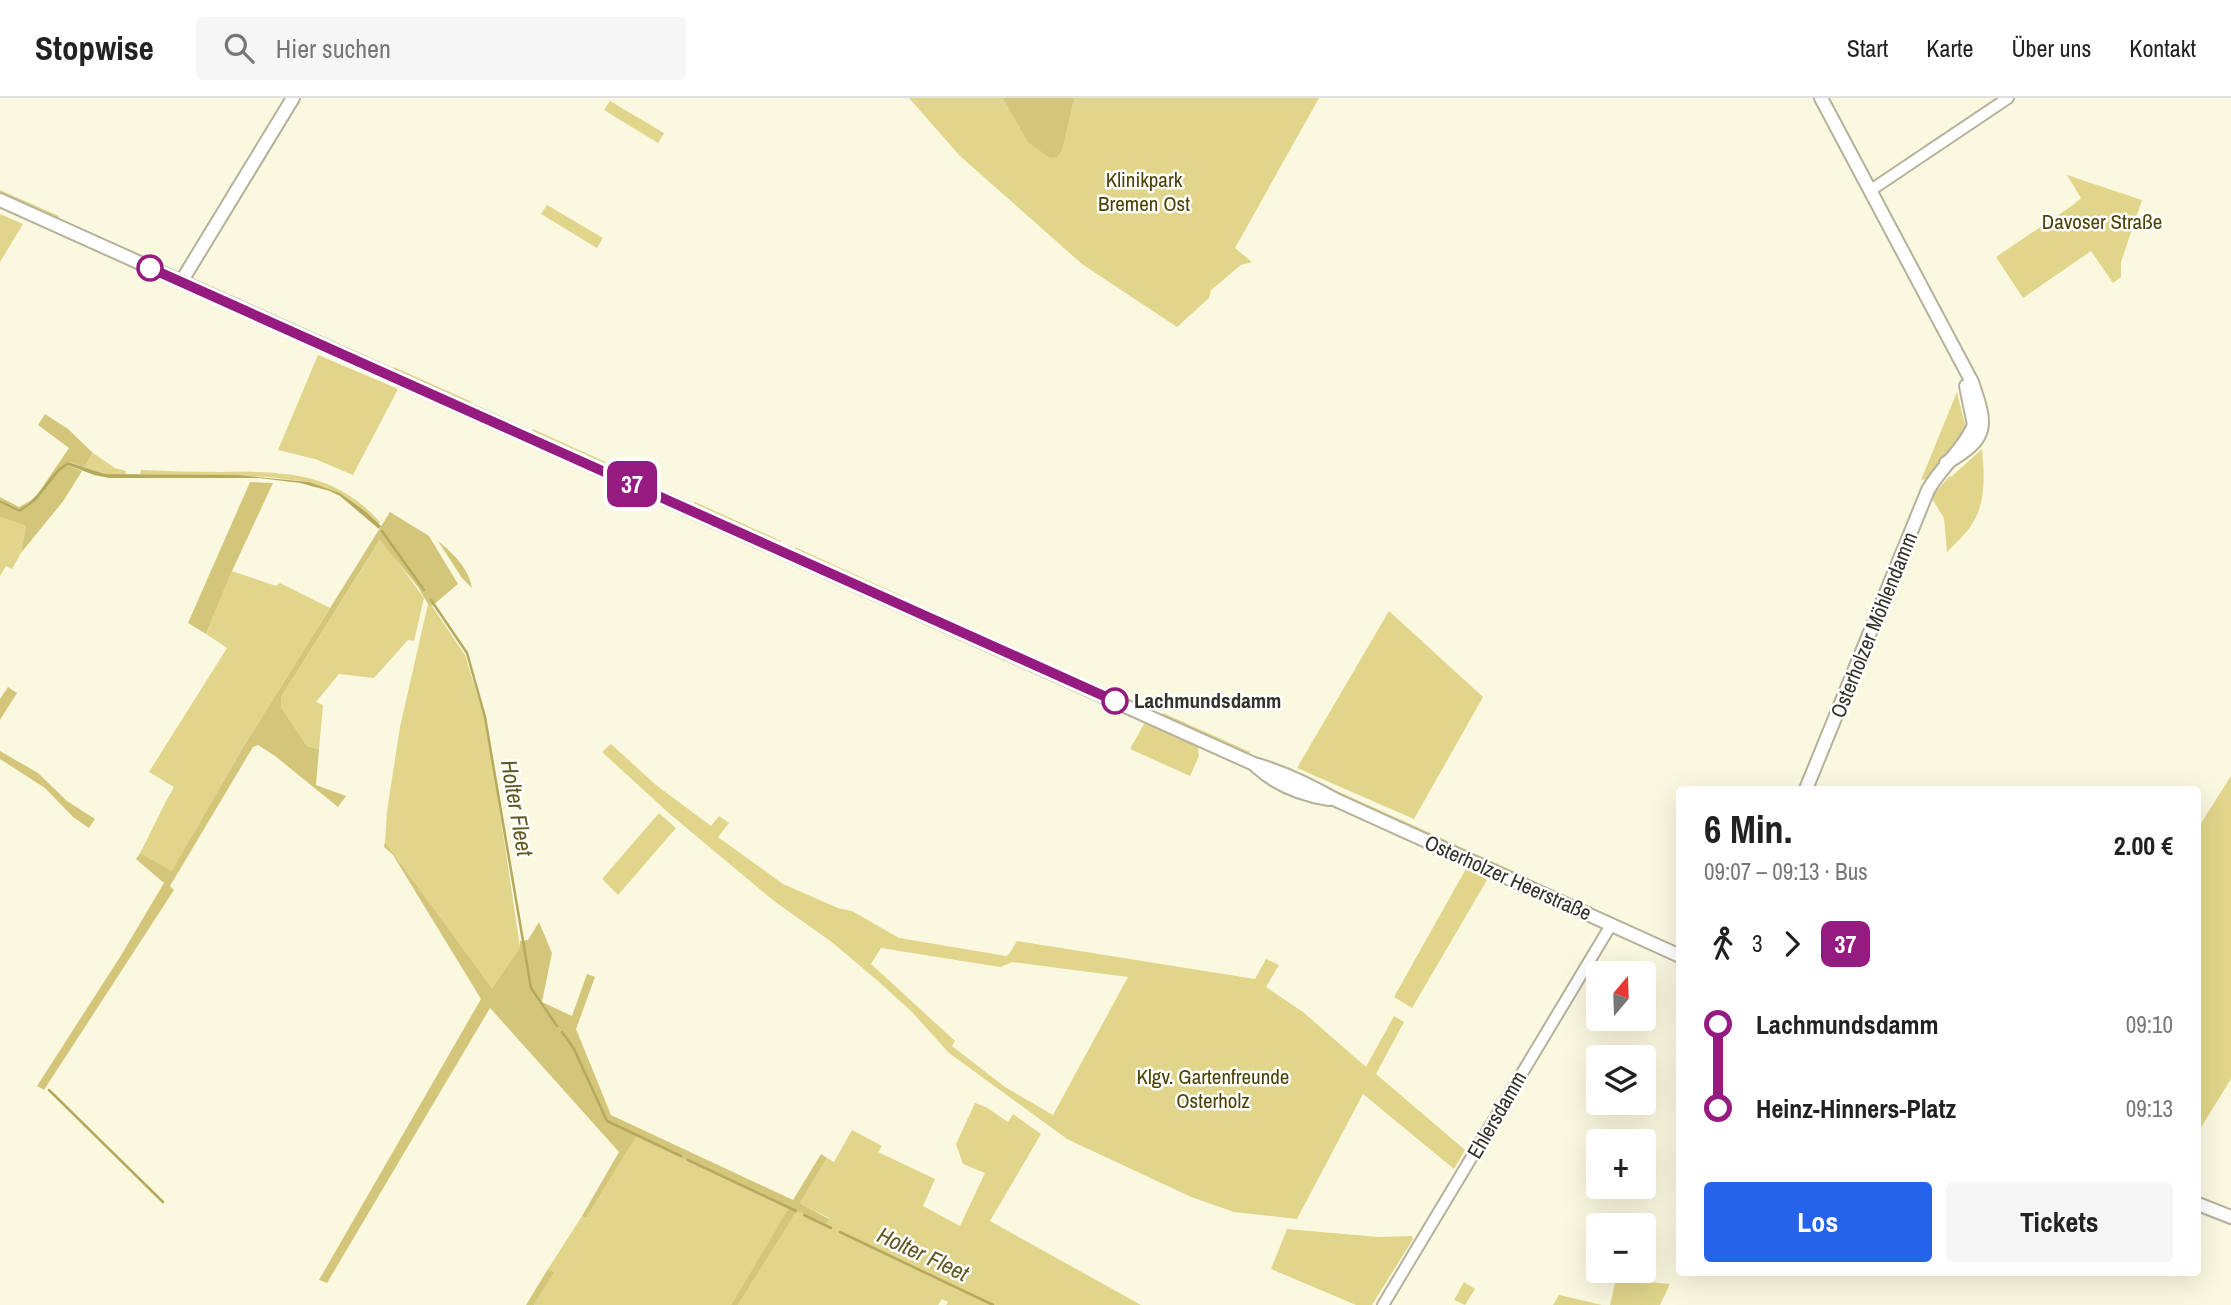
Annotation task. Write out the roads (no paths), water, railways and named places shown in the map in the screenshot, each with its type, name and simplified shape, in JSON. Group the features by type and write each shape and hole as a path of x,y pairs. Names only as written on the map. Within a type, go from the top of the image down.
{"main road":[{"path":"181,282 293,98"},
{"path":"1821,98 1871,190"},
{"name":"Osterholzer Möhlendamm","path":"1807,786 1928,490 1946,463 1967,450 1980,435 1978,426 1983,412 1941,321 1871,190"},
{"name":"Osterholzer Heerstraße","path":"0,200 1254,764 1296,779 1336,800 1676,954"},
{"path":"2201,1205 2231,1217"}],"street":[{"path":"1871,190 2008,98"},
{"name":"Ehlersdamm","path":"1383,1305 1611,925"}],"waterway":[{"name":"Holter Fleet","path":"382,531 424,590"},
{"name":"Holter Fleet","path":"431,600 467,653 485,717 531,988 557,1026"},
{"name":"Holter Fleet","path":"562,1032 574,1049 607,1121 681,1156"},
{"path":"49,1090 163,1202"},
{"name":"Holter Fleet","path":"688,1160 796,1211"},
{"name":"Holter Fleet","path":"804,1215 831,1228"},
{"name":"Holter Fleet","path":"840,1232 993,1305"}],"place":[{"name":"Lachmundsdamm","path":"1115,701"}],"park label":[{"name":"Klinikpark Bremen Ost","path":"1144,192"},
{"name":"Davoser Straße","path":"2102,222"},
{"name":"Klgv. Gartenfreunde Osterholz","path":"1213,1089"}]}
